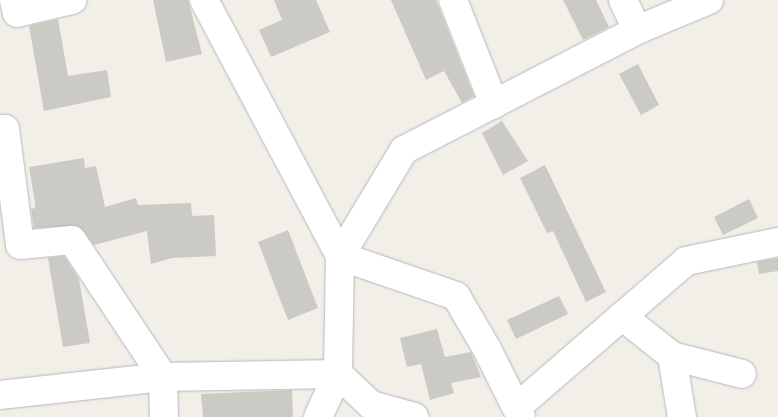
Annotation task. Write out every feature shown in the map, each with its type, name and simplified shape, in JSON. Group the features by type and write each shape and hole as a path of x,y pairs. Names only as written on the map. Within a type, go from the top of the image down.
{"street":[{"path":"14,0 17,13 72,0"},
{"path":"204,0 340,256 338,374 318,417"},
{"path":"452,0 494,104"},
{"path":"623,0 637,30"},
{"path":"340,256 404,150 637,30 709,0"},
{"path":"0,129 5,129 20,245 72,240 163,377 164,417"},
{"path":"340,256 456,296 519,412 622,316 686,261 778,242"},
{"path":"622,316 672,356 742,374"},
{"path":"672,356 682,417"},
{"path":"0,395 163,377 338,374 371,405 414,417"}],"building":[{"path":"153,0 188,0 202,54 166,62"},
{"path":"274,0 316,0 330,32 271,57 259,30 282,20"},
{"path":"391,0 436,0 474,96 462,103 444,71 426,80"},
{"path":"563,0 596,0 609,27 583,40"},
{"path":"58,19 68,76 107,70 111,97 44,111 29,26"},
{"path":"638,64 659,105 641,115 619,74"},
{"path":"502,121 528,161 503,175 482,133"},
{"path":"84,158 85,168 96,166 105,207 136,198 138,205 191,203 192,216 214,215 216,256 172,258 151,264 147,231 94,245 78,226 34,228 31,209 35,208 35,203 29,167"},
{"path":"545,165 606,292 586,302 553,231 547,233 520,178"},
{"path":"749,199 758,218 723,235 714,217"},
{"path":"288,230 318,308 288,320 258,242"},
{"path":"64,256 79,279 90,343 63,347 48,258"},
{"path":"778,258 778,271 759,274 757,262"},
{"path":"559,296 568,314 516,339 507,320"},
{"path":"437,329 445,357 471,352 481,377 451,383 454,393 430,400 421,364 407,367 400,338"},
{"path":"292,390 293,417 203,417 201,394"}]}
